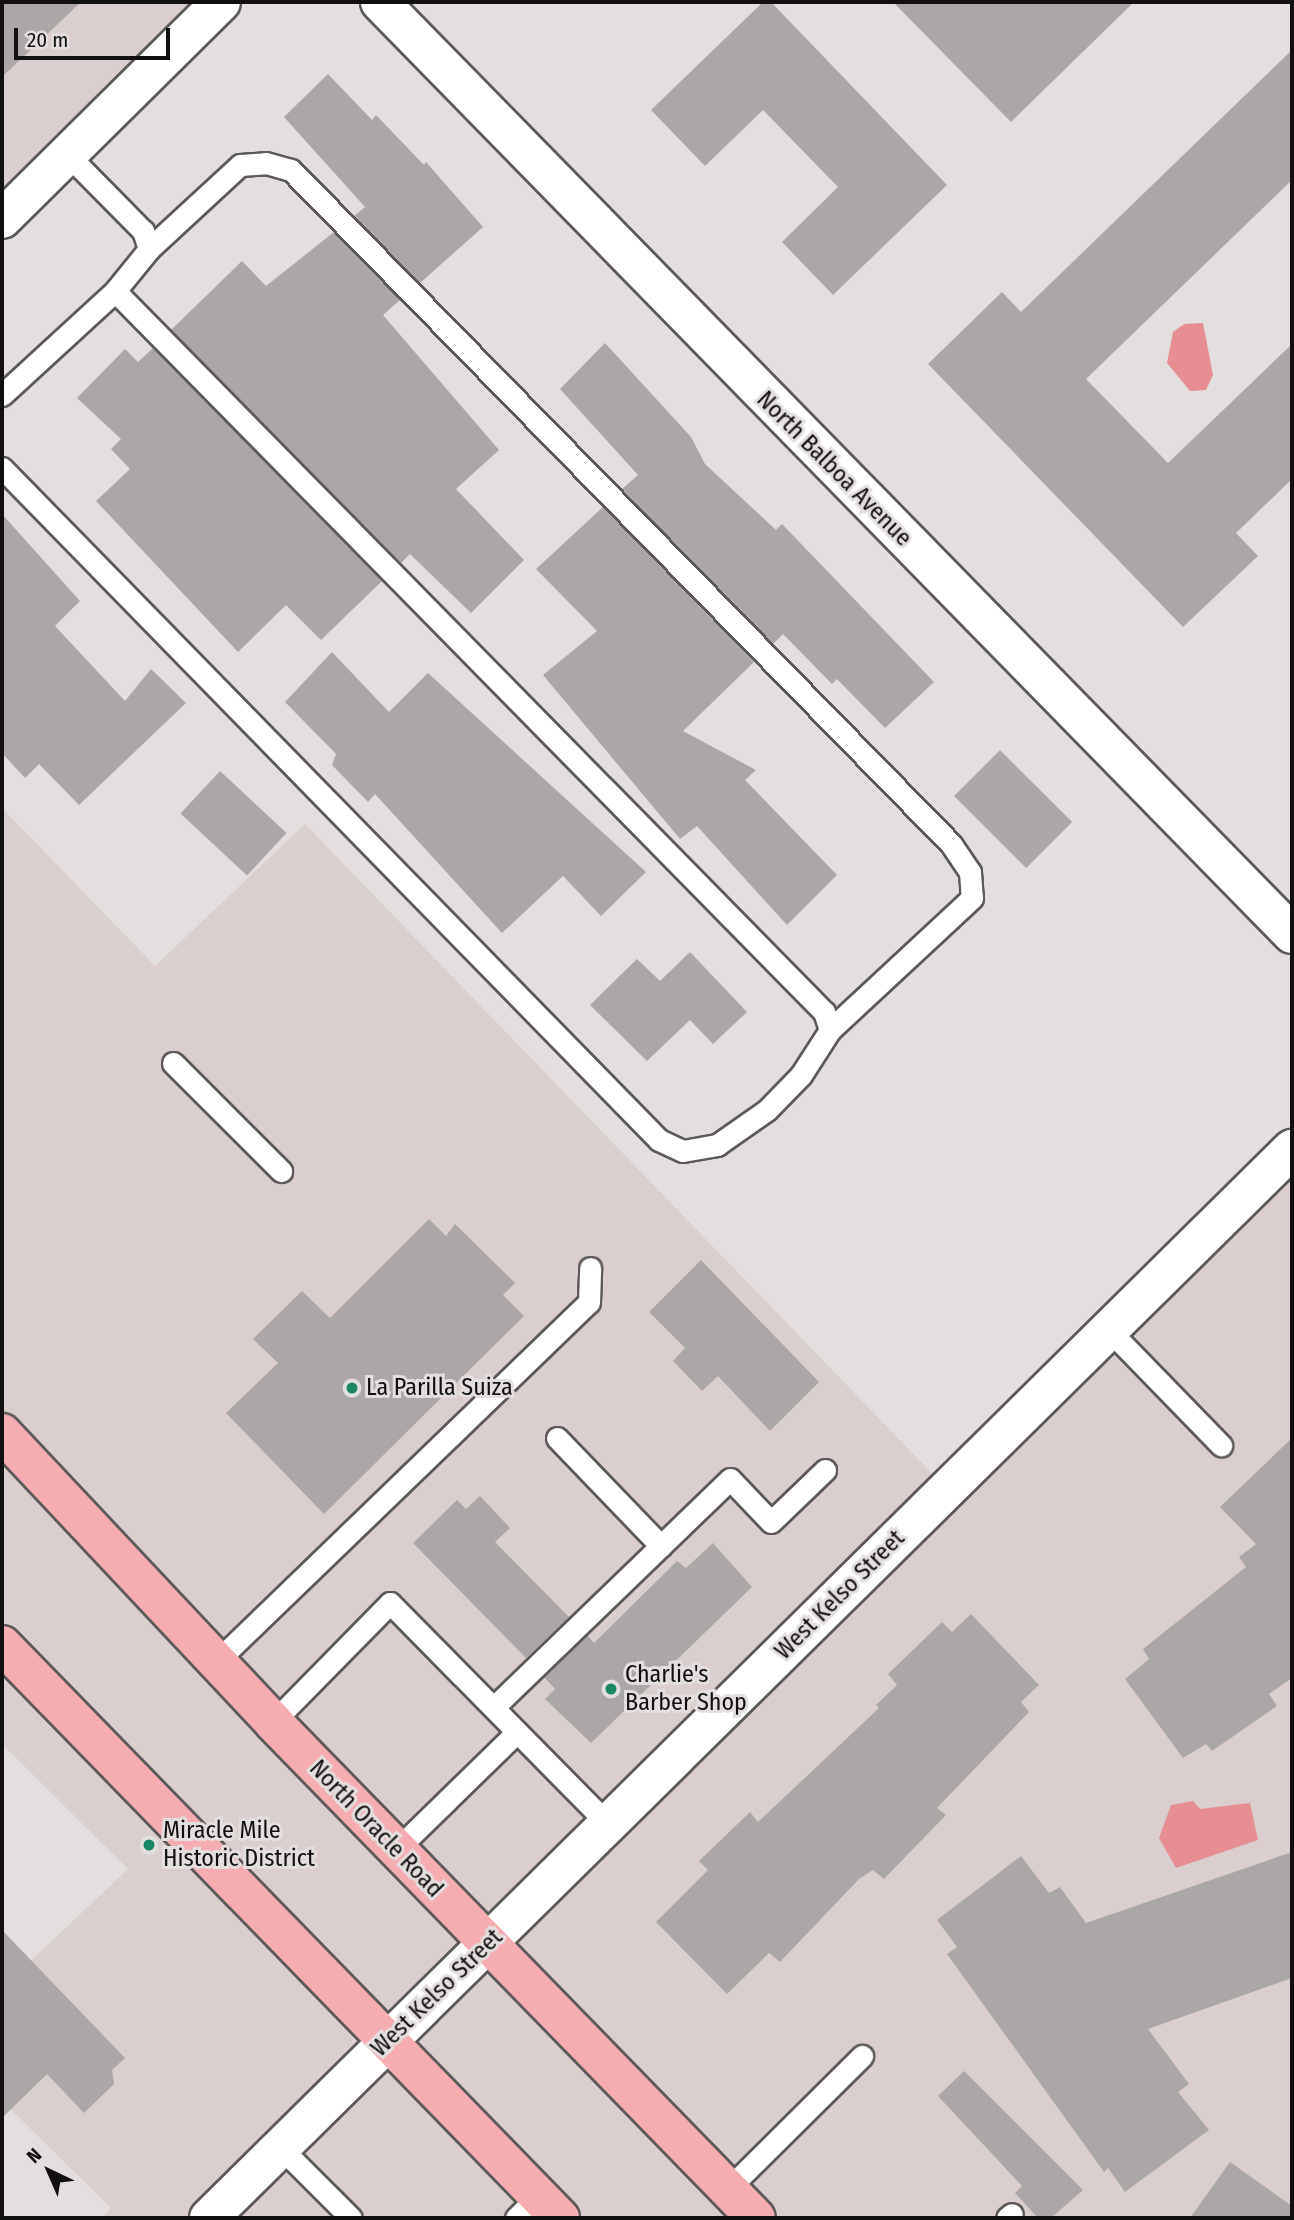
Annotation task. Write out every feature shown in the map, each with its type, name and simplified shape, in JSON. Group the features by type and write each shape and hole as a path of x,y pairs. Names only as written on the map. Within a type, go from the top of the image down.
{"main road":[{"name":"North Oracle Road","path":"2,1433 273,1722 756,2218"},
{"path":"2,1645 386,2042 538,2211"}],"street":[{"path":"2,219 221,2"},
{"name":"North Balboa Avenue","path":"380,2 1292,934"},
{"name":"West Kelso Street","path":"209,2218 1292,1149"}],"lane":[{"path":"67,154 143,231 149,249"},
{"path":"2,395 115,291 149,249 240,165 266,163 291,170 951,844 971,872 972,898 830,1030 801,1074 767,1110 718,1145 683,1151 659,1140 2,468"},
{"path":"115,291 824,1012 830,1030"},
{"path":"173,1063 281,1171"},
{"path":"216,1662 589,1302 590,1268"},
{"path":"1109,1330 1222,1445"},
{"path":"557,1438 661,1546"},
{"path":"494,1707 730,1479 771,1522 825,1470"},
{"path":"273,1722 390,1603 608,1824"},
{"path":"396,1850 517,1732"},
{"path":"728,2189 862,2056"},
{"path":"280,2147 351,2218"}],"shaded area":[{"path":"2,2 221,2 2,219"},
{"path":"1203,323 1213,375 1206,390 1190,391 1167,363 1173,332 1184,324"},
{"path":"2,808 155,966 305,824 947,1489 1292,1149 1292,2218 102,2218 111,2208 2,2101 2,1988 128,1869 2,1744"},
{"path":"1193,1801 1200,1809 1250,1803 1258,1840 1176,1868 1159,1838 1171,1805"}],"building":[{"path":"2,2 81,2 2,77"},
{"path":"763,2 771,2 947,185 833,295 782,242 838,187 763,110 705,166 651,110"},
{"path":"893,2 1134,2 1011,122"},
{"path":"1292,50 1292,180 1086,379 1168,463 1292,344 1292,479 1236,533 1258,556 1183,627 928,364 1002,292 1021,312"},
{"path":"328,74 372,120 376,115 424,165 426,162 483,227 420,283 354,216 365,207 284,117"},
{"path":"334,232 400,300 383,315 499,450 456,489 524,560 471,613 410,554 401,563 171,330 242,261 266,286"},
{"path":"605,343 691,437 705,464 776,530 782,524 934,682 885,728 837,679 832,684 783,634 773,644 622,489 638,475 560,389"},
{"path":"153,348 382,581 321,640 286,605 238,652 96,501 130,469 111,449 121,439 77,398 125,349 138,362"},
{"path":"603,507 754,662 683,731 756,770 745,780 837,875 787,925 697,826 680,839 543,675 597,631 536,569"},
{"path":"2,514 80,601 55,626 125,701 151,669 186,703 79,805 39,764 25,778 2,753"},
{"path":"332,652 389,712 428,673 646,872 601,916 563,876 502,933 375,794 368,802 332,765 336,754 285,702"},
{"path":"1000,750 1072,822 1026,868 954,796"},
{"path":"220,771 287,833 247,875 180,813"},
{"path":"690,952 747,1012 713,1044 690,1020 647,1061 590,1005 637,959 660,981"},
{"name":"La Parilla Suiza","path":"429,1219 446,1236 455,1224 515,1283 503,1295 524,1316 324,1514 226,1413 278,1363 253,1339 302,1291 330,1318"},
{"path":"701,1260 819,1382 770,1431 718,1376 702,1391 673,1361 685,1348 649,1312"},
{"path":"1292,1438 1292,1678 1269,1694 1277,1706 1212,1751 1206,1744 1183,1758 1125,1679 1149,1659 1143,1649 1246,1567 1239,1557 1256,1544 1220,1507"},
{"path":"480,1496 510,1528 495,1542 569,1617 526,1658 413,1543 457,1500 466,1509"},
{"path":"713,1543 752,1587 591,1743 545,1699 555,1689 544,1677 587,1635 594,1643 677,1561 686,1568"},
{"path":"971,1614 1039,1685 1021,1702 1029,1712 937,1808 946,1815 884,1879 873,1870 859,1879 780,1962 769,1953 727,1994 656,1922 708,1870 699,1861 750,1812 758,1822 879,1708 876,1705 897,1685 888,1674 942,1622 952,1632"},
{"path":"1292,1852 1292,1978 1148,2029 1189,2084 1178,2092 1209,2130 1125,2192 1108,2168 1104,2172 947,1954 957,1947 937,1920 1021,1856 1049,1893 1060,1887 1086,1923"},
{"path":"2,1930 125,2058 112,2070 114,2084 84,2113 47,2074 2,2118"},
{"path":"964,2071 1083,2190 1051,2218 1038,2218 1015,2193 1022,2186 938,2096"},
{"path":"1230,2162 1292,2206 1292,2218 1190,2218"}],"place":[{"name":"La Parilla Suiza","path":"352,1388"},
{"name":"Charlie's Barber Shop","path":"611,1689"},
{"name":"Miracle Mile Historic District","path":"149,1845"}]}
